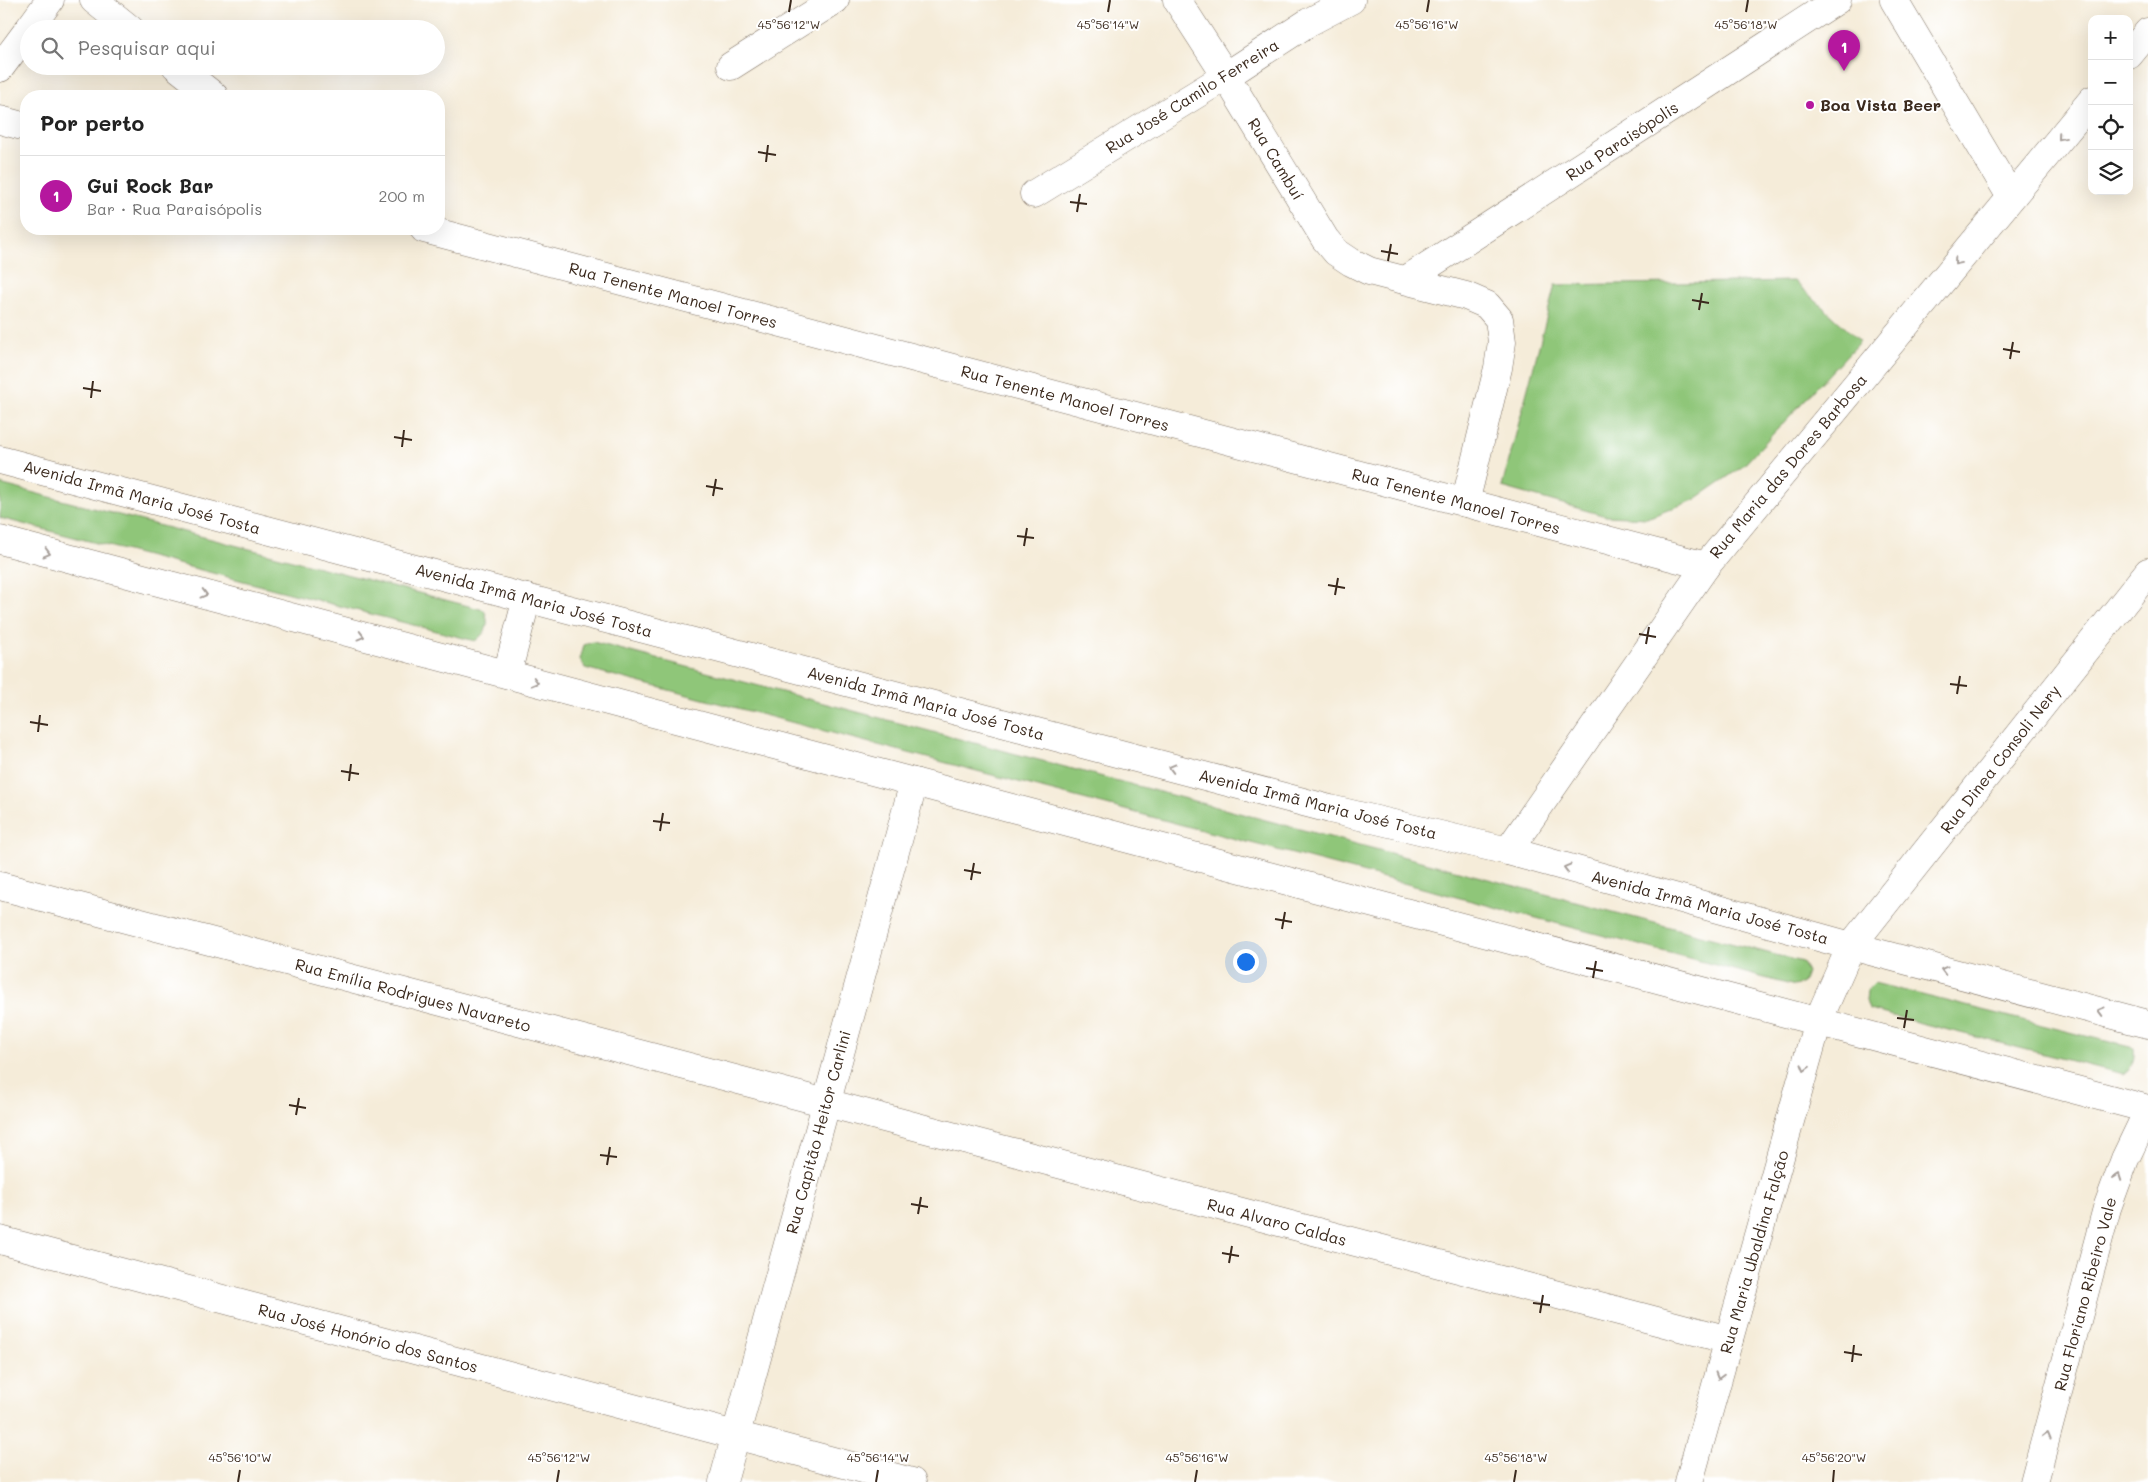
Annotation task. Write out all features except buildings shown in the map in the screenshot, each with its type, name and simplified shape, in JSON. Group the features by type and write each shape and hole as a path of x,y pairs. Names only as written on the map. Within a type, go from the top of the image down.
{"street":[{"path":"36,20 50,0"},
{"path":"94,0 119,20"},
{"path":"731,66 835,0"},
{"name":"Rua Cambuí","path":"1177,0 1325,238 1336,252 1369,271 1466,296 1487,305 1499,319 1502,342 1498,368 1465,503"},
{"name":"Rua José Camilo Ferreira","path":"1034,194 1226,76 1309,22 1351,0"},
{"name":"Rua Paraisópolis","path":"1406,280 1837,0"},
{"path":"1894,0 2011,197"},
{"path":"2133,50 2148,32"},
{"path":"0,68 20,41"},
{"path":"187,75 206,90"},
{"name":"Rua Maria das Dores Barbosa","path":"1508,851 1706,566 2088,105"},
{"path":"0,120 20,125"},
{"name":"Rua Tenente Manoel Torres","path":"445,235 1706,566"},
{"name":"Avenida Irmã Maria José Tosta","path":"0,460 1330,809 1508,851 1852,946 2148,1024"},
{"path":"0,540 2148,1110"},
{"name":"Rua Dinea Consoli Nery","path":"1852,946 2148,572"},
{"path":"507,674 527,598"},
{"name":"Rua Capitão Heitor Carlini","path":"723,1482 914,782"},
{"name":"Rua Emília Rodrigues Navareto","path":"0,886 826,1103"},
{"name":"Avenida Irmã Maria José Tosta","path":"1818,1021 1852,946"},
{"name":"Rua Maria Ubaldina Falção","path":"1689,1482 1818,1021"},
{"name":"Rua Alvaro Caldas","path":"826,1103 1729,1340"},
{"name":"Rua Floriano Ribeiro Vale","path":"2034,1482 2107,1208 2125,1159 2148,1110"},
{"name":"Rua José Honório dos Santos","path":"0,1240 912,1482"}],"green space":[{"path":"1794,281 1860,341 1742,467 1694,500 1647,518 1606,516 1502,487 1555,285"},
{"path":"0,484 484,610 487,627 483,634 475,641 0,518"},
{"path":"593,642 1802,962 1807,972 1803,983 1795,986 585,668 580,659 584,645"},
{"path":"1874,983 2134,1048 2133,1063 2123,1074 1869,1010 1866,1001 1867,990"}],"place":[{"name":"Gui Rock Bar","path":"1844,71"},
{"name":"Boa Vista Beer","path":"1810,105"}]}
